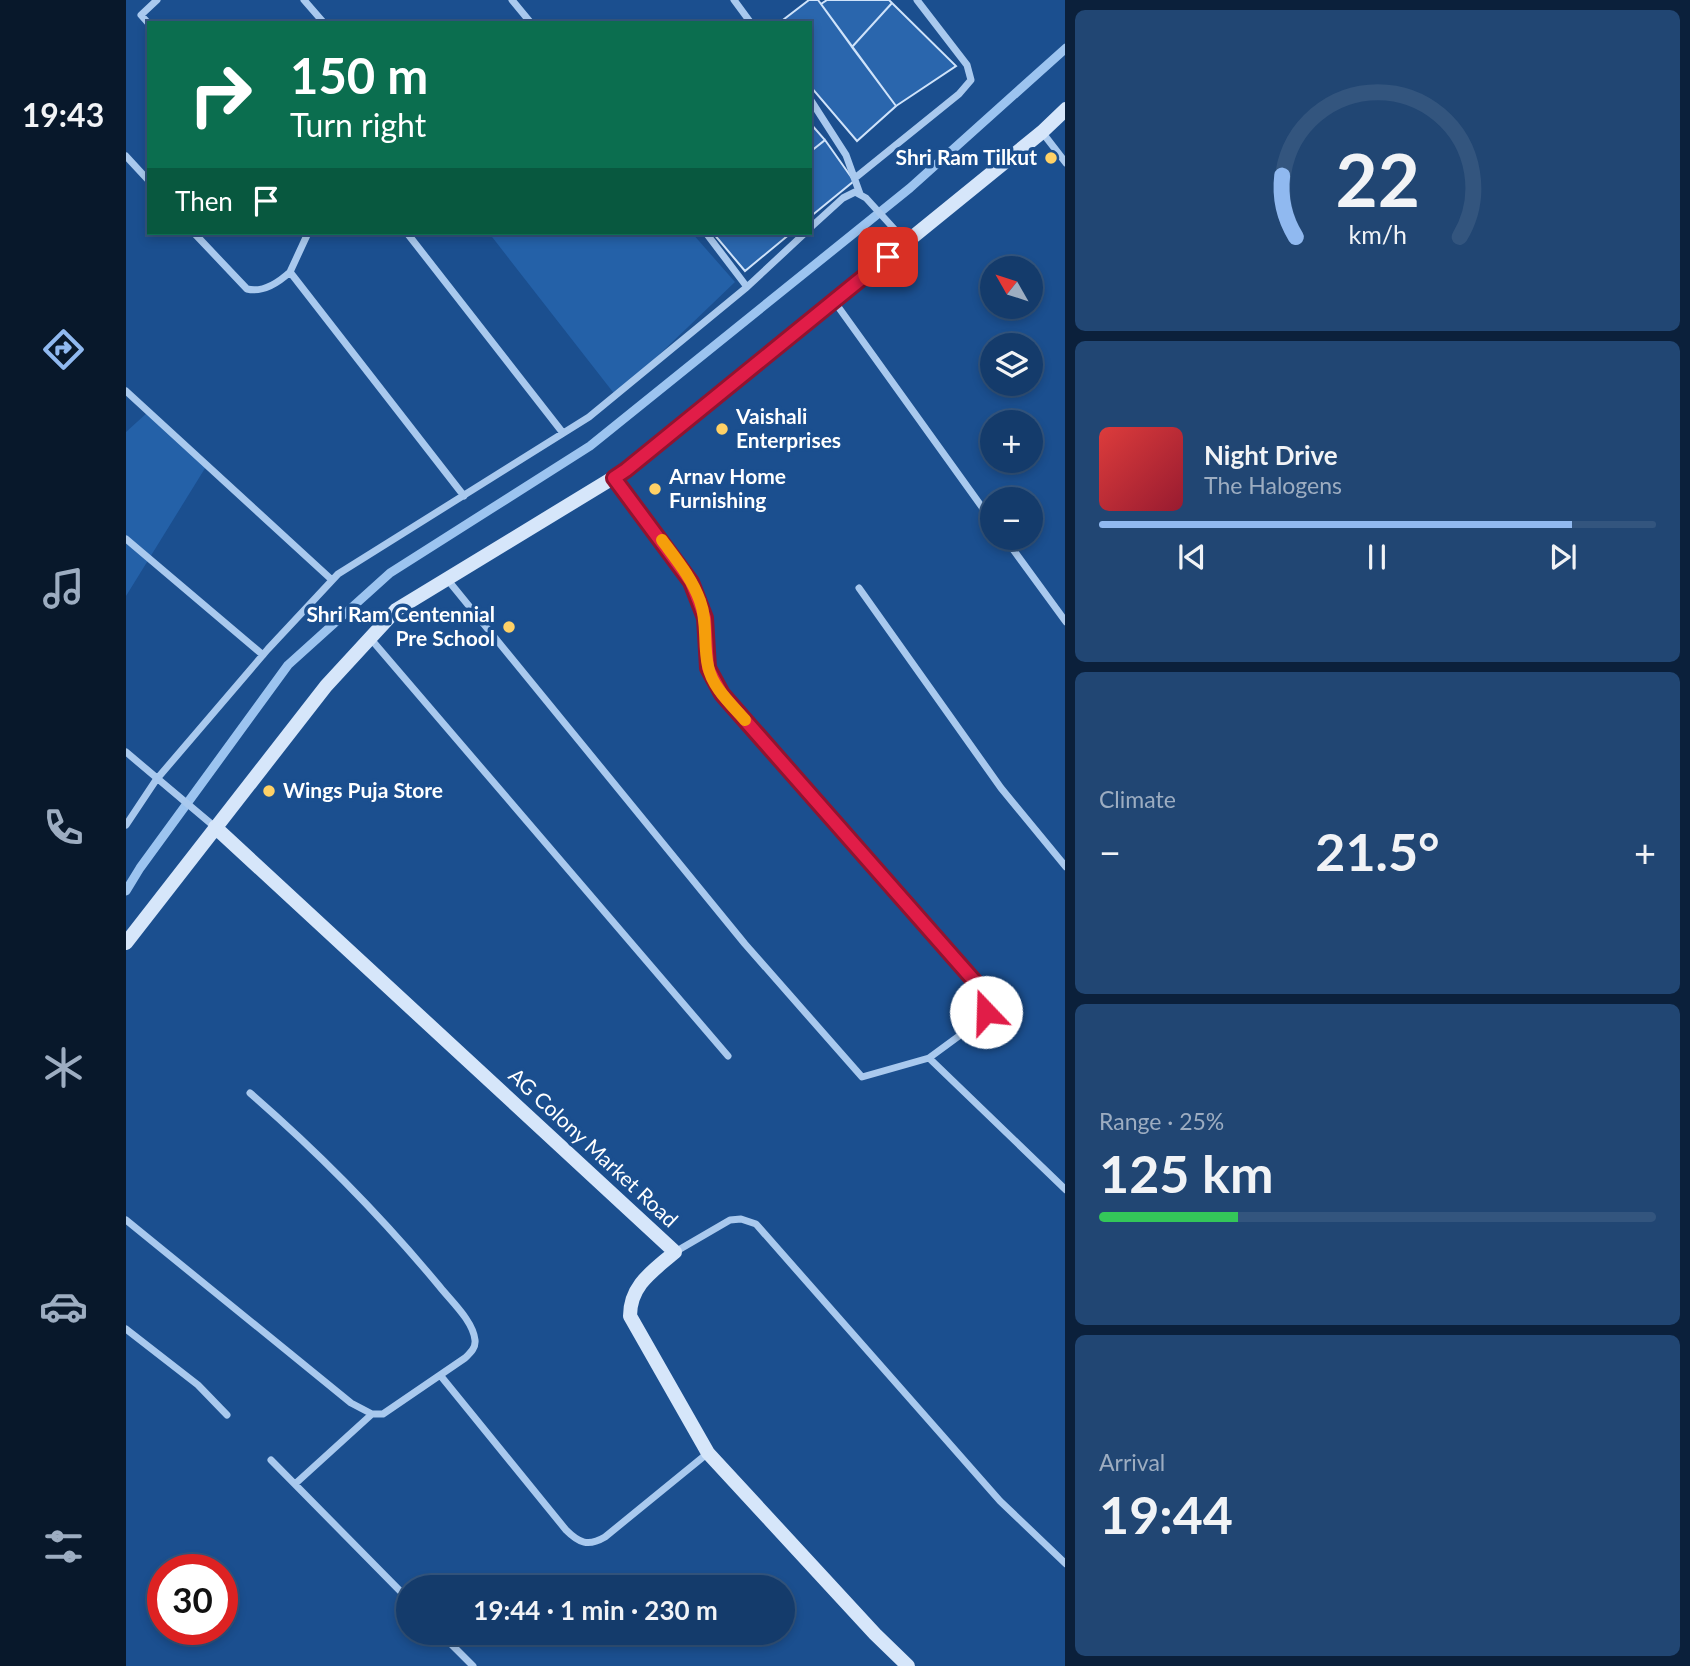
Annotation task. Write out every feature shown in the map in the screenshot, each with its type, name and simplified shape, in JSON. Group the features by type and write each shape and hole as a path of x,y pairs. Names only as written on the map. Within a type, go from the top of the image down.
{"street":[{"path":"147,22 141,15 156,0"},
{"path":"304,0 322,21"},
{"path":"512,0 529,21"},
{"path":"734,0 750,21"},
{"path":"855,178 959,94 971,80 967,65 917,0"},
{"path":"812,102 846,155 863,196 907,243"},
{"path":"126,943 326,686 396,610 626,470 1042,132 1065,109"},
{"path":"1042,132 1065,163"},
{"path":"126,156 147,179"},
{"path":"812,226 850,193 863,196"},
{"path":"196,235 238,282 251,291 275,285 290,272 307,235"},
{"path":"409,235 564,433"},
{"path":"708,235 747,286"},
{"path":"126,825 156,780 263,655 332,580 589,417 747,286 804,235"},
{"path":"290,272 464,496"},
{"path":"834,301 980,504"},
{"path":"126,391 332,580"},
{"path":"447,579 745,944 862,1077 929,1058 983,1017 988,1006 984,992 722,694 708,668 705,618 691,582 614,478"},
{"path":"126,539 263,655"},
{"path":"1013,550 1065,622"},
{"path":"859,588 1001,788 1065,867"},
{"path":"370,638 728,1056"},
{"path":"126,752 215,827"},
{"name":"AG Colony Market Road","path":"215,827 675,1252 637,1286 630,1301 630,1316 708,1452 875,1634 908,1666"},
{"path":"929,1058 1065,1190"},
{"path":"126,1220 351,1403 372,1414 383,1414 466,1358 475,1345 472,1331 463,1315 347,1182 312,1147 250,1093"},
{"path":"675,1252 730,1220 741,1219 756,1224 1000,1501 1065,1564"},
{"path":"126,1329 198,1385 227,1415"},
{"path":"440,1375 566,1530 573,1538 585,1544 605,1537 708,1452"},
{"path":"295,1484 372,1414"},
{"path":"271,1460 396,1588"},
{"path":"452,1645 473,1666"}],"shaded area":[{"path":"491,235 694,235 735,282 616,396"},
{"path":"148,412 207,465 126,596 126,432"}],"building":[{"path":"809,0 818,0 896,106 857,141 812,88 812,21 782,21"},
{"path":"827,0 889,0 892,3 852,47 821,4"},
{"path":"892,3 956,66 896,106 852,47"},
{"path":"812,125 825,140 812,150"},
{"path":"825,140 854,181 812,215 812,150"},
{"path":"715,235 789,235 745,271"}],"waterway":[{"path":"126,891 288,665 390,573 590,446 910,188 1065,49"}],"slow traffic":[{"path":"662,540 691,582 700,601 705,618 708,668 713,680 745,720"}],"place":[{"name":"Shri Ram Tilkut","path":"1051,158"},
{"name":"Vaishali Enterprises","path":"722,429"},
{"name":"Arnav Home Furnishing","path":"655,489"},
{"name":"Shri Ram Centennial Pre School","path":"509,627"},
{"name":"Wings Puja Store","path":"269,791"}],"route":[{"path":"888,257 614,478 691,582 705,618 708,668 722,694 984,992 988,1000 986,1012"}]}
